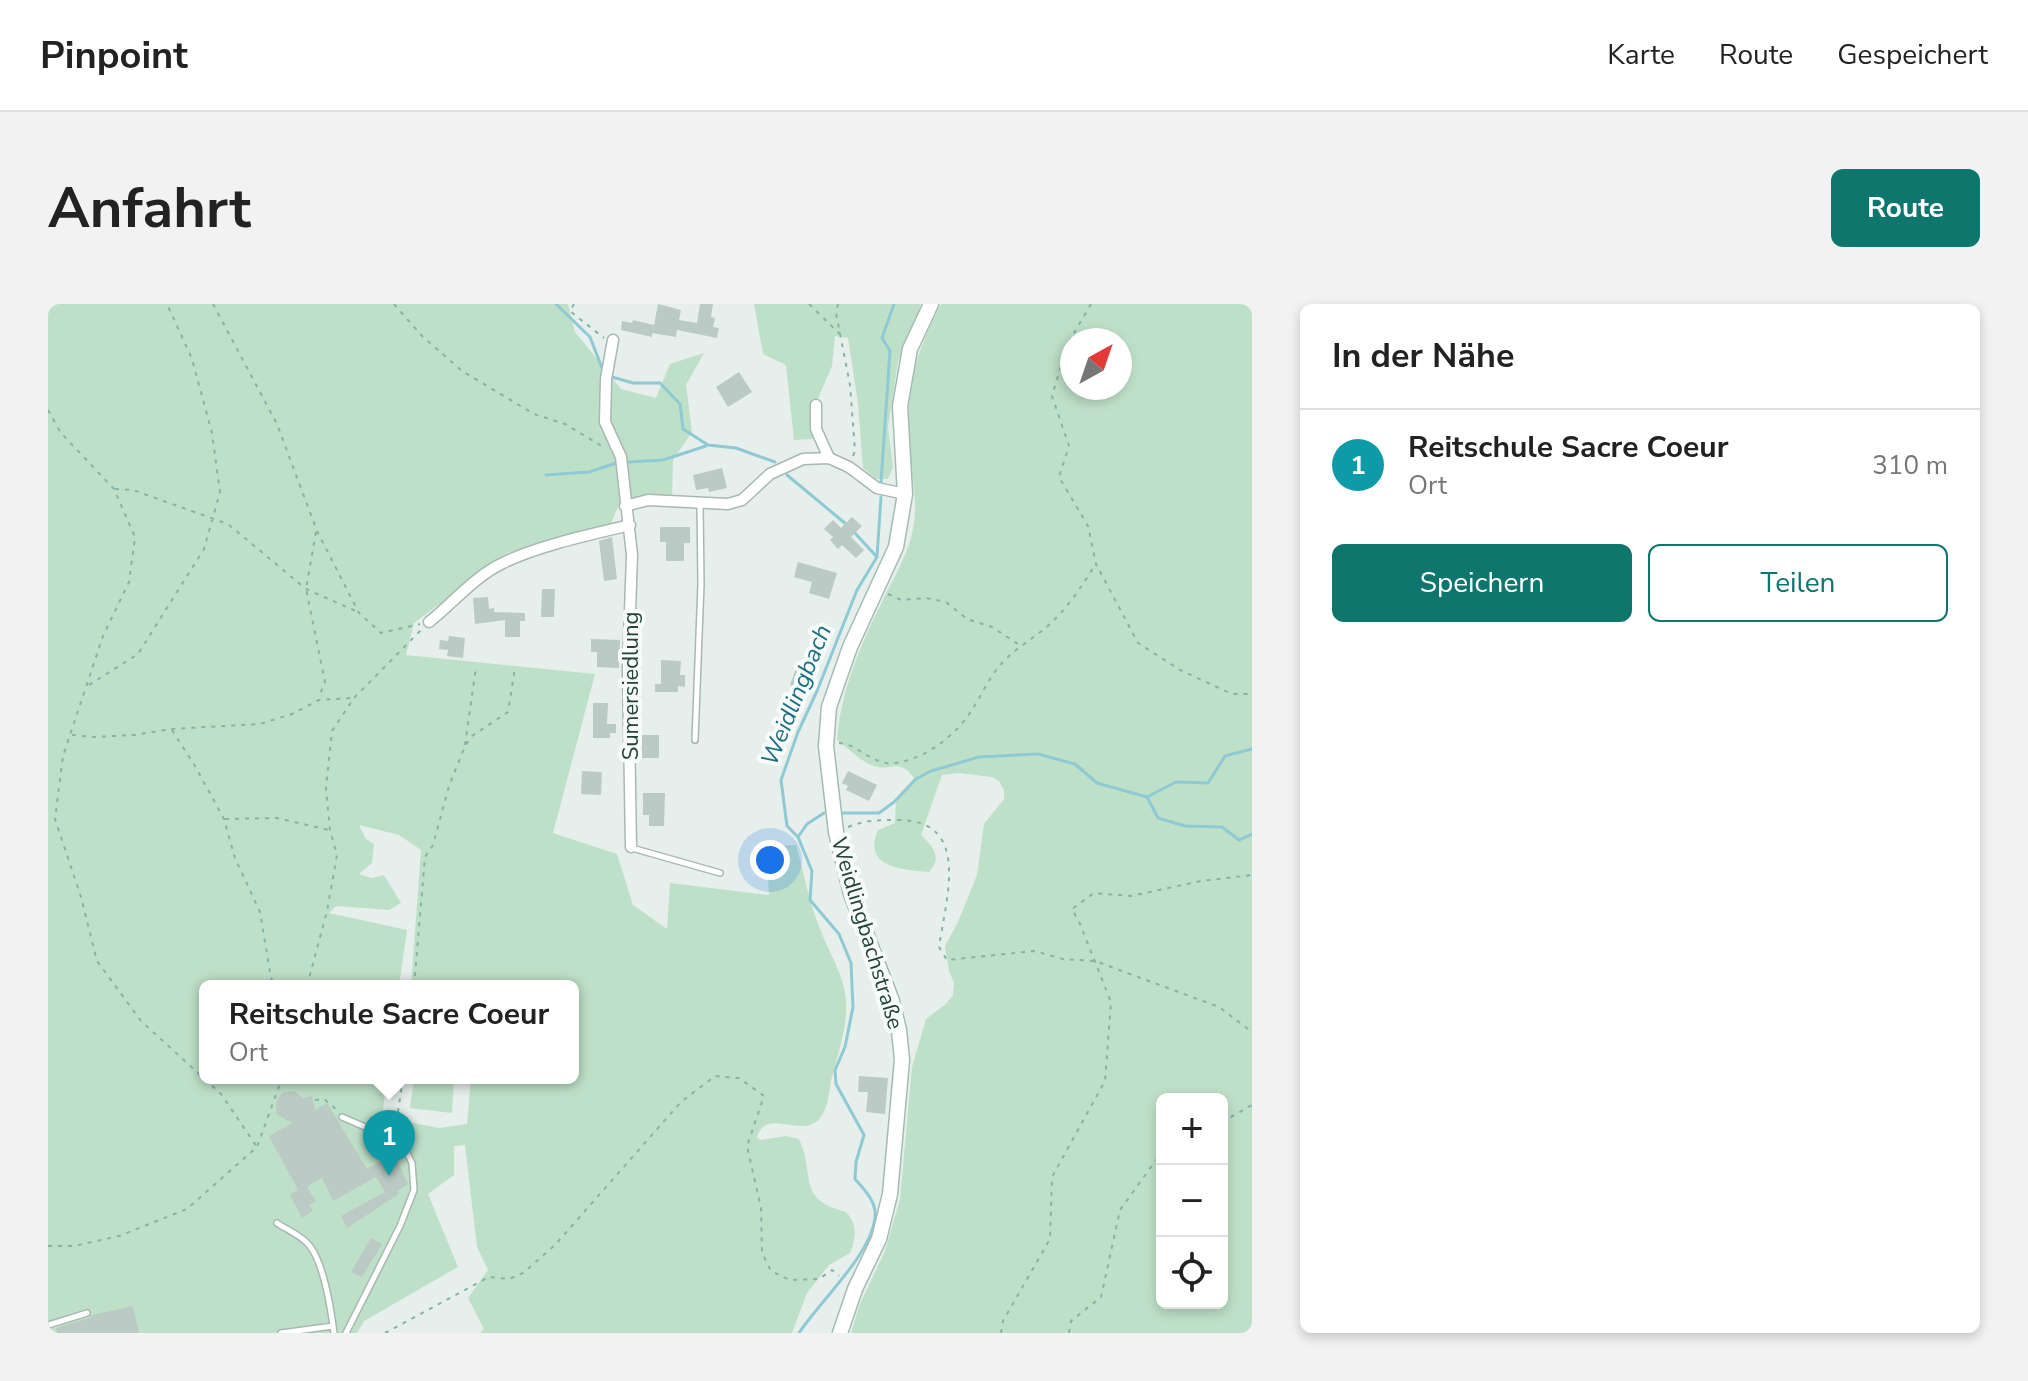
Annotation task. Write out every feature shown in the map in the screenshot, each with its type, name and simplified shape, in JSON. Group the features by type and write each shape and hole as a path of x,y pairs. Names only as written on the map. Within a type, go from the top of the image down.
{"main road":[{"name":"Weidlingbachstraße","path":"840,1333 855,1289 879,1239 890,1194 902,1060 892,1001 851,894 836,832 826,746 829,707 850,647 896,547 905,494 900,406 910,349 931,304"}],"street":[{"name":"Sumersiedlung","path":"613,340 606,379 605,422 621,457 632,555 628,668 631,847"},
{"path":"816,405 816,429 829,458"},
{"path":"625,506 648,500 728,504 742,500 770,474 803,459 829,458 849,467 877,488 905,494"},
{"path":"429,622 503,562 630,525"}],"lane":[{"path":"695,740 701,584 700,504"},
{"path":"631,847 720,873"},
{"path":"342,1117 402,1143 412,1163 414,1190 400,1226 346,1333"},
{"path":"277,1223 304,1240 315,1253 328,1296 333,1329 281,1333"},
{"path":"48,1325 87,1313"}],"path":[{"path":"88,686 138,654 204,549 220,492 212,433 192,359 167,304"},
{"path":"213,304 277,424 317,531 359,613"},
{"path":"394,304 422,336 462,371 534,414 565,424 621,457"},
{"path":"574,304 570,311 600,338 613,340"},
{"path":"809,304 842,335"},
{"path":"838,304 836,313 850,385 855,451 849,467"},
{"path":"1091,304 1067,345 1052,396 1069,446 1059,477 1088,526 1096,564 1138,643 1180,670 1232,694 1252,694"},
{"path":"48,410 61,433 114,489 135,537 129,582 103,636 63,756 55,819 81,897 97,961 141,1021 199,1074"},
{"path":"114,489 133,490 228,524 306,589 359,613 381,633 429,622"},
{"path":"317,531 306,589 325,682 319,700"},
{"path":"826,746 849,743 880,762 895,763 923,754 947,738 971,712 1003,661 1051,623 1076,595 1096,564"},
{"path":"876,588 901,600 926,598 946,602 967,619 992,627 1021,646"},
{"path":"309,980 327,911 337,855 330,830 326,788 332,731 354,698 429,622"},
{"path":"465,746 476,667"},
{"path":"415,980 425,857 433,845 449,786 465,746 472,736 508,712 515,668"},
{"path":"71,734 121,735 260,724 292,714 319,700 354,698"},
{"path":"171,729 224,819 235,858 260,912 272,980"},
{"path":"224,819 277,818 330,830"},
{"path":"836,832 867,820 916,820 938,832 948,852 948,891 939,947 947,960 1034,951 1063,959 1095,961 1219,1007 1252,1032"},
{"path":"1001,1333 1003,1321 1050,1239 1052,1177 1105,1081 1111,1002 1072,909 1094,893 1131,896 1201,881 1252,875"},
{"path":"385,1333 489,1277 509,1279 523,1273 555,1245 681,1102 715,1076 739,1078 764,1096 747,1146 761,1208 762,1253 771,1271 790,1280 819,1279 832,1270 839,1276"},
{"path":"210,1084 221,1094 257,1147"},
{"path":"48,1246 74,1246 119,1236 187,1209 257,1147 280,1084"},
{"path":"394,1140 402,1084"},
{"path":"315,1100 324,1099 333,1104 342,1117"},
{"path":"1228,1119 1252,1105"},
{"path":"1069,1333 1071,1321 1101,1297 1120,1210 1156,1160"}],"green space":[{"path":"48,304 568,304 575,332 621,389 656,398 670,364 704,353 686,385 692,432 673,460 672,499 621,500 610,526 507,553 414,623 406,655 595,674 553,833 617,854 633,905 667,929 670,883 769,895 766,846 796,845 816,919 843,985 845,1023 827,1103 820,1118 805,1126 768,1124 757,1137 760,1140 786,1136 799,1139 814,1193 830,1207 846,1212 853,1222 855,1237 850,1253 829,1265 807,1293 792,1333 480,1333 484,1329 468,1298 488,1270 477,1247 465,1145 454,1146 454,1175 428,1194 458,1267 364,1321 357,1333 48,1333","holes":["359,825 399,835 421,850 411,980 579,980 579,1084 470,1084 467,1124 439,1128 382,1117 386,1084 199,1084 199,980 400,980 407,930 329,913 336,906 389,910 401,903 384,875 371,878 359,874 372,863 374,844 366,839"]},
{"path":"754,304 921,304 898,362 888,427 893,467 888,479 876,479 863,468 848,338 835,336 832,366 816,403 813,439 794,440 786,365 763,354"},
{"path":"941,304 1252,304 1252,1333 851,1333 859,1306 885,1251 900,1199 912,1067 926,1019 953,995 954,983 945,946 977,875 984,824 1004,799 1004,790 999,781 992,777 958,773 942,775 921,835 935,852 933,867 929,872 896,868 880,859 874,842 878,830 895,823 896,799 914,778 904,768 869,764 837,740 853,669 904,557 913,528 915,504 909,405 919,355"},
{"path":"413,1084 454,1084 452,1113 410,1108"}],"building":[{"path":"658,304 681,310 679,320 697,323 700,304 713,304 711,317 715,318 713,327 719,328 717,338 677,330 676,337 652,333 652,337 621,330 622,321 654,325"},
{"path":"739,372 752,392 728,407 716,387"},
{"path":"722,468 727,488 709,492 708,488 696,490 693,475"},
{"path":"852,517 862,526 851,537 864,550 856,558 842,545 838,549 830,540 833,537 824,529 833,520 841,528"},
{"path":"660,527 690,527 690,543 684,543 684,561 666,561 666,542 660,542"},
{"path":"612,537 617,579 604,581 599,541"},
{"path":"798,562 837,573 829,599 809,593 812,582 794,577"},
{"path":"542,589 555,589 554,617 541,617"},
{"path":"488,597 489,609 494,608 494,612 525,613 525,621 520,621 520,637 505,637 505,620 475,624 473,598"},
{"path":"449,636 465,638 463,658 447,656 448,650 439,649 440,640 448,641"},
{"path":"591,639 620,640 619,668 597,667 597,652 591,652"},
{"path":"661,660 681,661 680,675 685,675 685,687 678,686 678,692 655,692 655,684 661,684"},
{"path":"797,666 812,671 805,691 790,685"},
{"path":"593,703 608,703 607,724 616,724 616,733 610,733 610,738 593,738"},
{"path":"642,735 659,735 659,758 642,758"},
{"path":"582,771 602,772 601,795 581,794"},
{"path":"848,771 877,785 869,801 846,790 848,786 842,783"},
{"path":"643,793 665,793 664,826 649,826 649,815 643,815"},
{"path":"859,1076 888,1078 885,1114 866,1112 868,1092 858,1092"},
{"path":"294,1091 303,1098 312,1096 315,1110 327,1103 367,1169 394,1154 408,1184 397,1191 399,1194 347,1228 341,1216 385,1192 376,1177 333,1201 322,1178 307,1187 316,1201 309,1205 313,1211 302,1218 290,1195 298,1190 269,1136 292,1123 276,1114 276,1102 282,1093"},
{"path":"371,1238 382,1244 362,1277 351,1272"},
{"path":"133,1306 139,1333 57,1333 56,1328 92,1315"}],"waterway":[{"path":"556,304 590,337 602,368"},
{"name":"Weidlingbach","path":"881,482 890,351 882,338 894,304"},
{"path":"612,377 633,383 660,383 680,404 683,429 708,445 736,448 775,462"},
{"path":"628,462 663,460 706,446"},
{"path":"546,475 589,472 616,463"},
{"path":"787,475 846,524"},
{"name":"Weidlingbach","path":"799,1333 865,1246 872,1231 875,1211 869,1196 855,1179 856,1162 864,1135 836,1084 835,1070 845,1047 853,1007 851,963 839,934 810,900 812,871 798,837 787,826 781,780 857,590 877,557 881,497"},
{"path":"854,532 876,556"},
{"path":"1147,797 1176,782 1208,783 1225,756 1252,749"},
{"path":"842,813 879,813 916,779 931,771 979,757 1038,754 1075,764 1097,783 1147,797 1158,818 1185,826 1222,827 1239,840 1252,834"},
{"path":"798,837 807,824 824,813"}],"place":[{"name":"Reitschule Sacre Coeur","path":"389,1176"}]}
